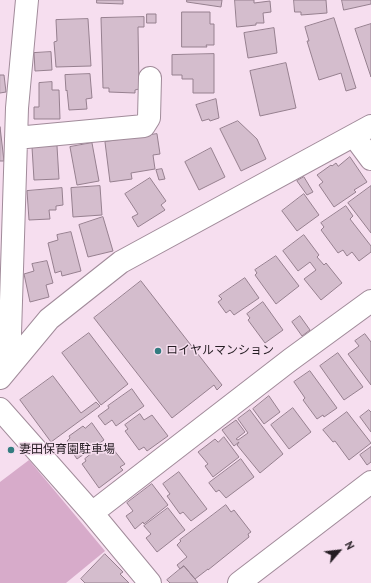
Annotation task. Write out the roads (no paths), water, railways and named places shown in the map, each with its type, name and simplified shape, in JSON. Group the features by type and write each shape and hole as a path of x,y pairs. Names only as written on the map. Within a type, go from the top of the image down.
{"street":[{"path":"5,372 16,138 8,109 27,0"},
{"path":"16,138 144,126 149,118 150,78"},
{"path":"5,372 49,319 121,262 362,131 371,159"},
{"path":"92,513 290,360 371,301"},
{"path":"0,409 92,513 150,583"},
{"path":"239,583 371,482"}],"place":[{"name":"ロイヤルマンション","path":"158,351"},
{"name":"妻田保育園駐車場","path":"11,450"}]}
